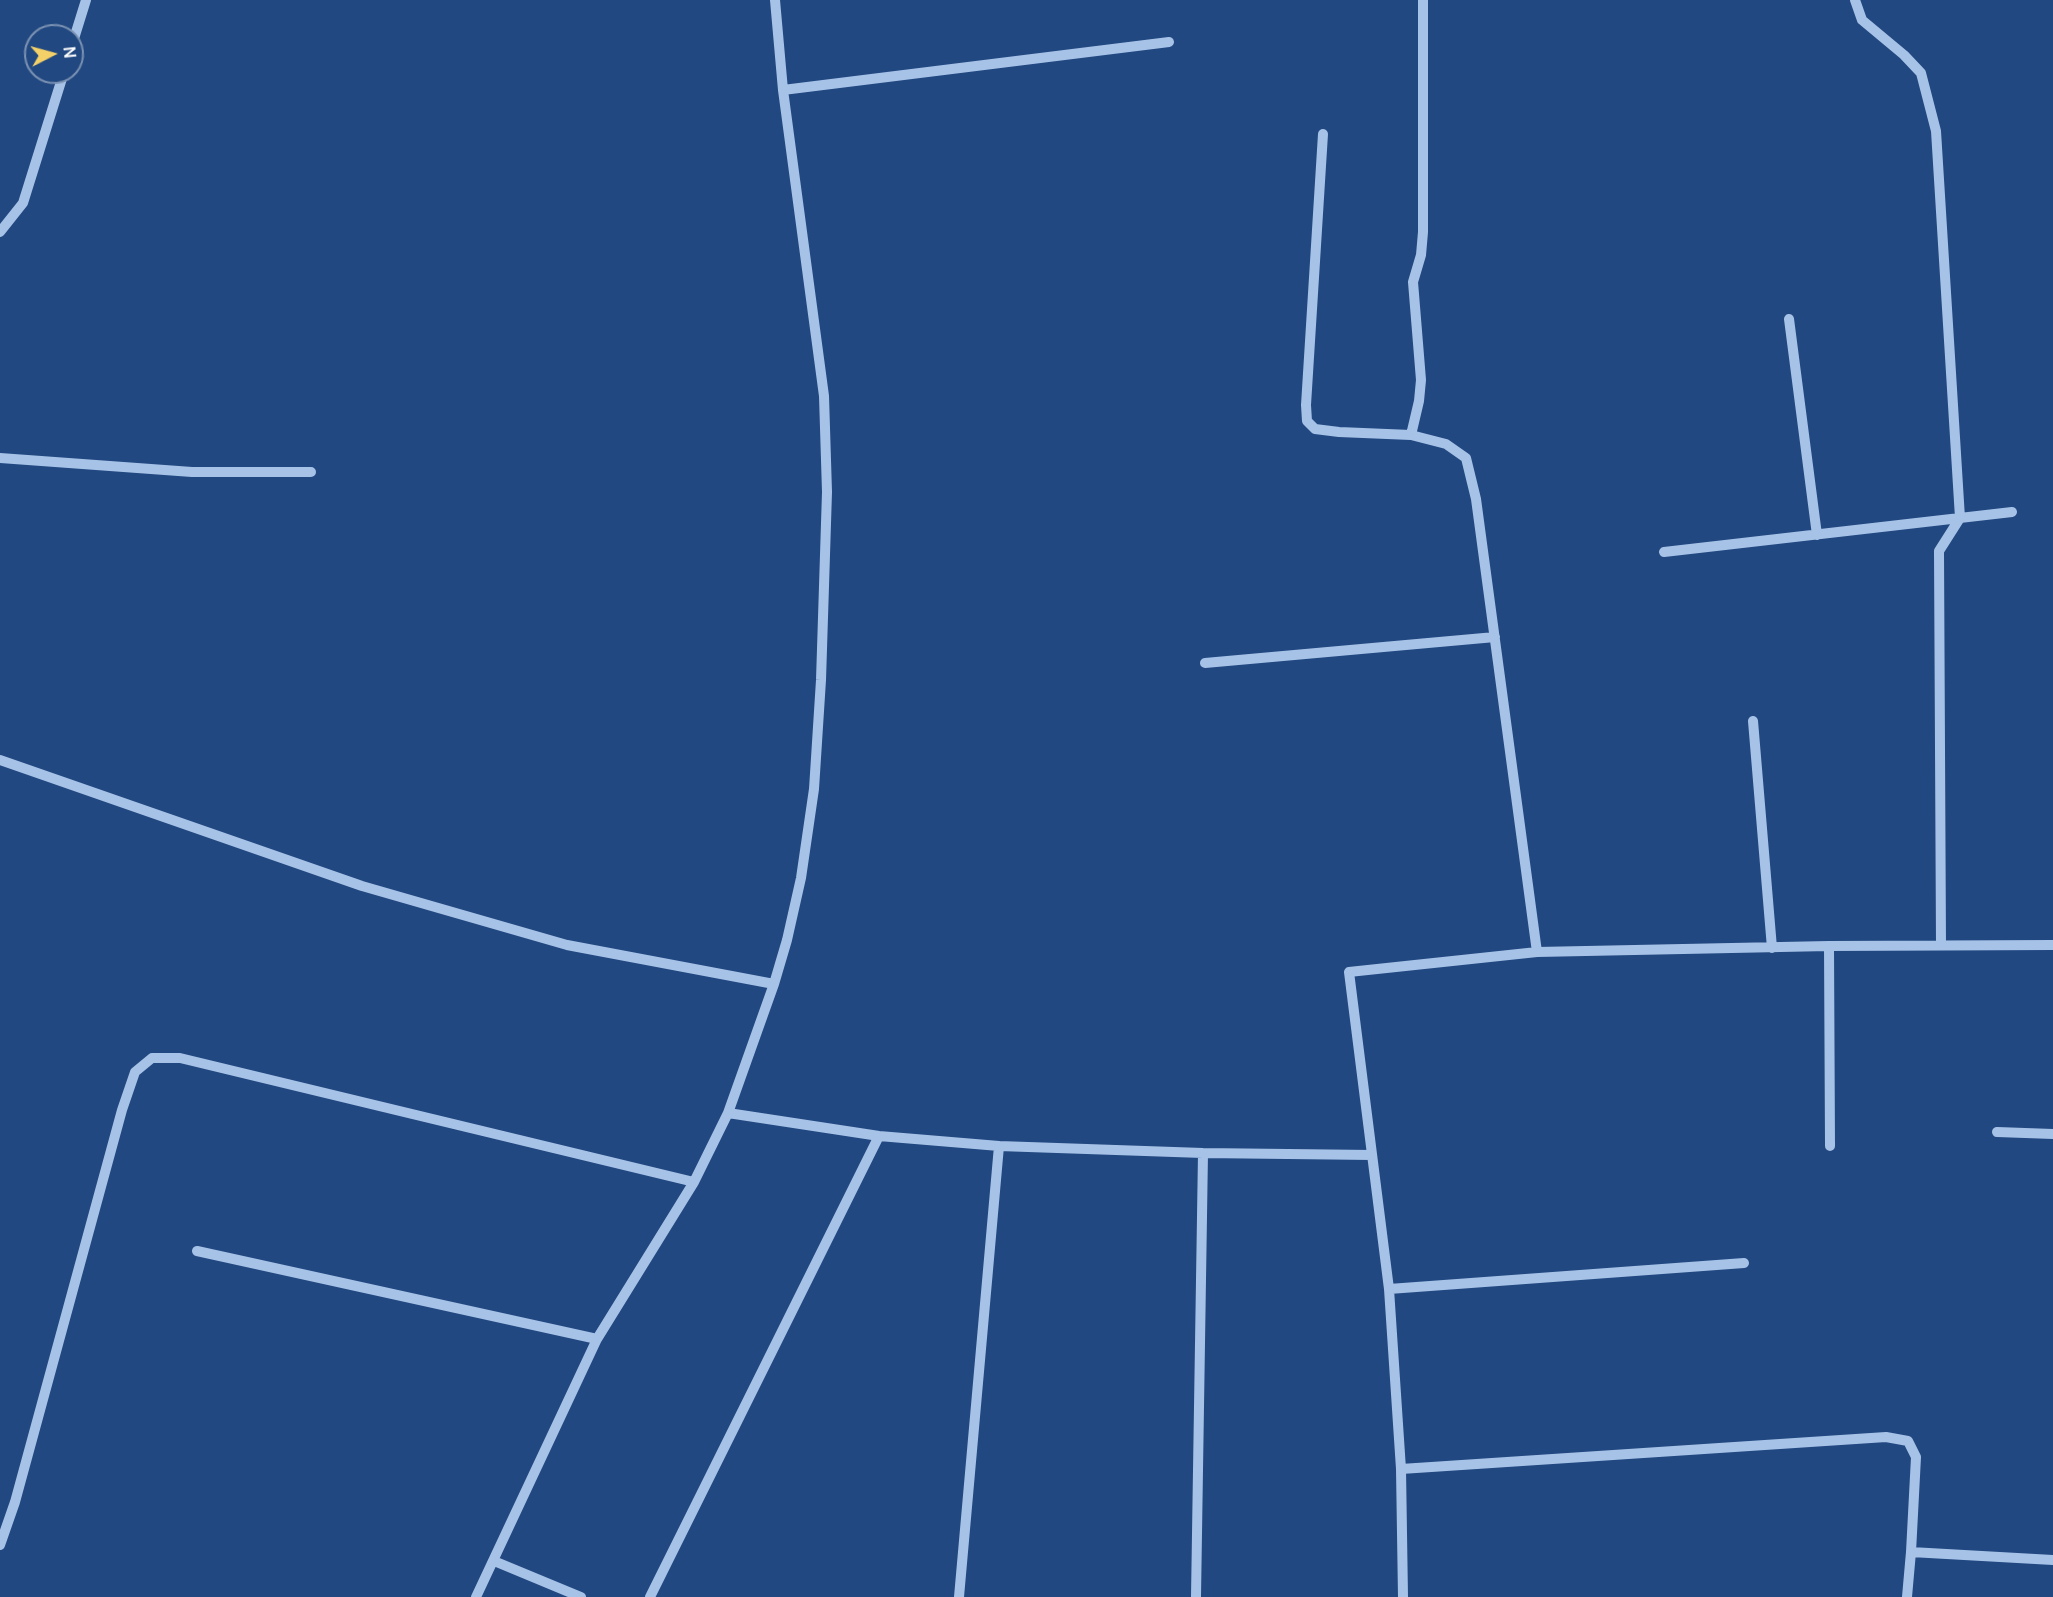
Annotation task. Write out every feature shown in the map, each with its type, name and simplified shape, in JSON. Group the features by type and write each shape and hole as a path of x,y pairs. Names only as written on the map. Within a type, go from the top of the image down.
{"street":[{"path":"79,24 86,0"},
{"path":"476,1597 597,1340 694,1182 728,1113 774,984 801,878 813,789 821,680 827,492 824,396 783,90 774,0"},
{"path":"1411,435 1421,380 1413,282 1421,255 1423,232 1423,0"},
{"path":"1855,0 1862,20 1904,55 1921,73 1936,132 1960,518 1939,551 1941,945"},
{"path":"783,90 1169,42"},
{"path":"0,232 23,203 60,84"},
{"path":"1323,134 1306,405 1307,421 1315,429 1411,435 1446,444 1466,458 1476,499 1537,952"},
{"path":"1789,319 1817,535"},
{"path":"0,458 192,472 311,472"},
{"path":"1664,552 2012,512"},
{"path":"1205,663 1495,637"},
{"path":"1753,721 1772,948"},
{"path":"0,760 362,886 567,945 774,984"},
{"path":"1403,1597 1401,1469 1389,1289 1348,972 1537,952 1829,946 2053,945"},
{"path":"1829,946 1830,1146"},
{"path":"0,1545 15,1502 122,1110 135,1072 152,1058 180,1058 694,1182"},
{"path":"728,1113 879,1136 999,1146 1203,1153 1372,1155"},
{"path":"1997,1132 2053,1134"},
{"path":"650,1597 879,1136"},
{"path":"958,1597 999,1146"},
{"path":"1196,1597 1203,1153"},
{"path":"197,1251 597,1340"},
{"path":"1389,1289 1744,1263"},
{"path":"1401,1469 1886,1437 1908,1441 1916,1457 1907,1597"},
{"path":"1911,1552 2053,1560"},
{"path":"494,1562 581,1597"}]}
